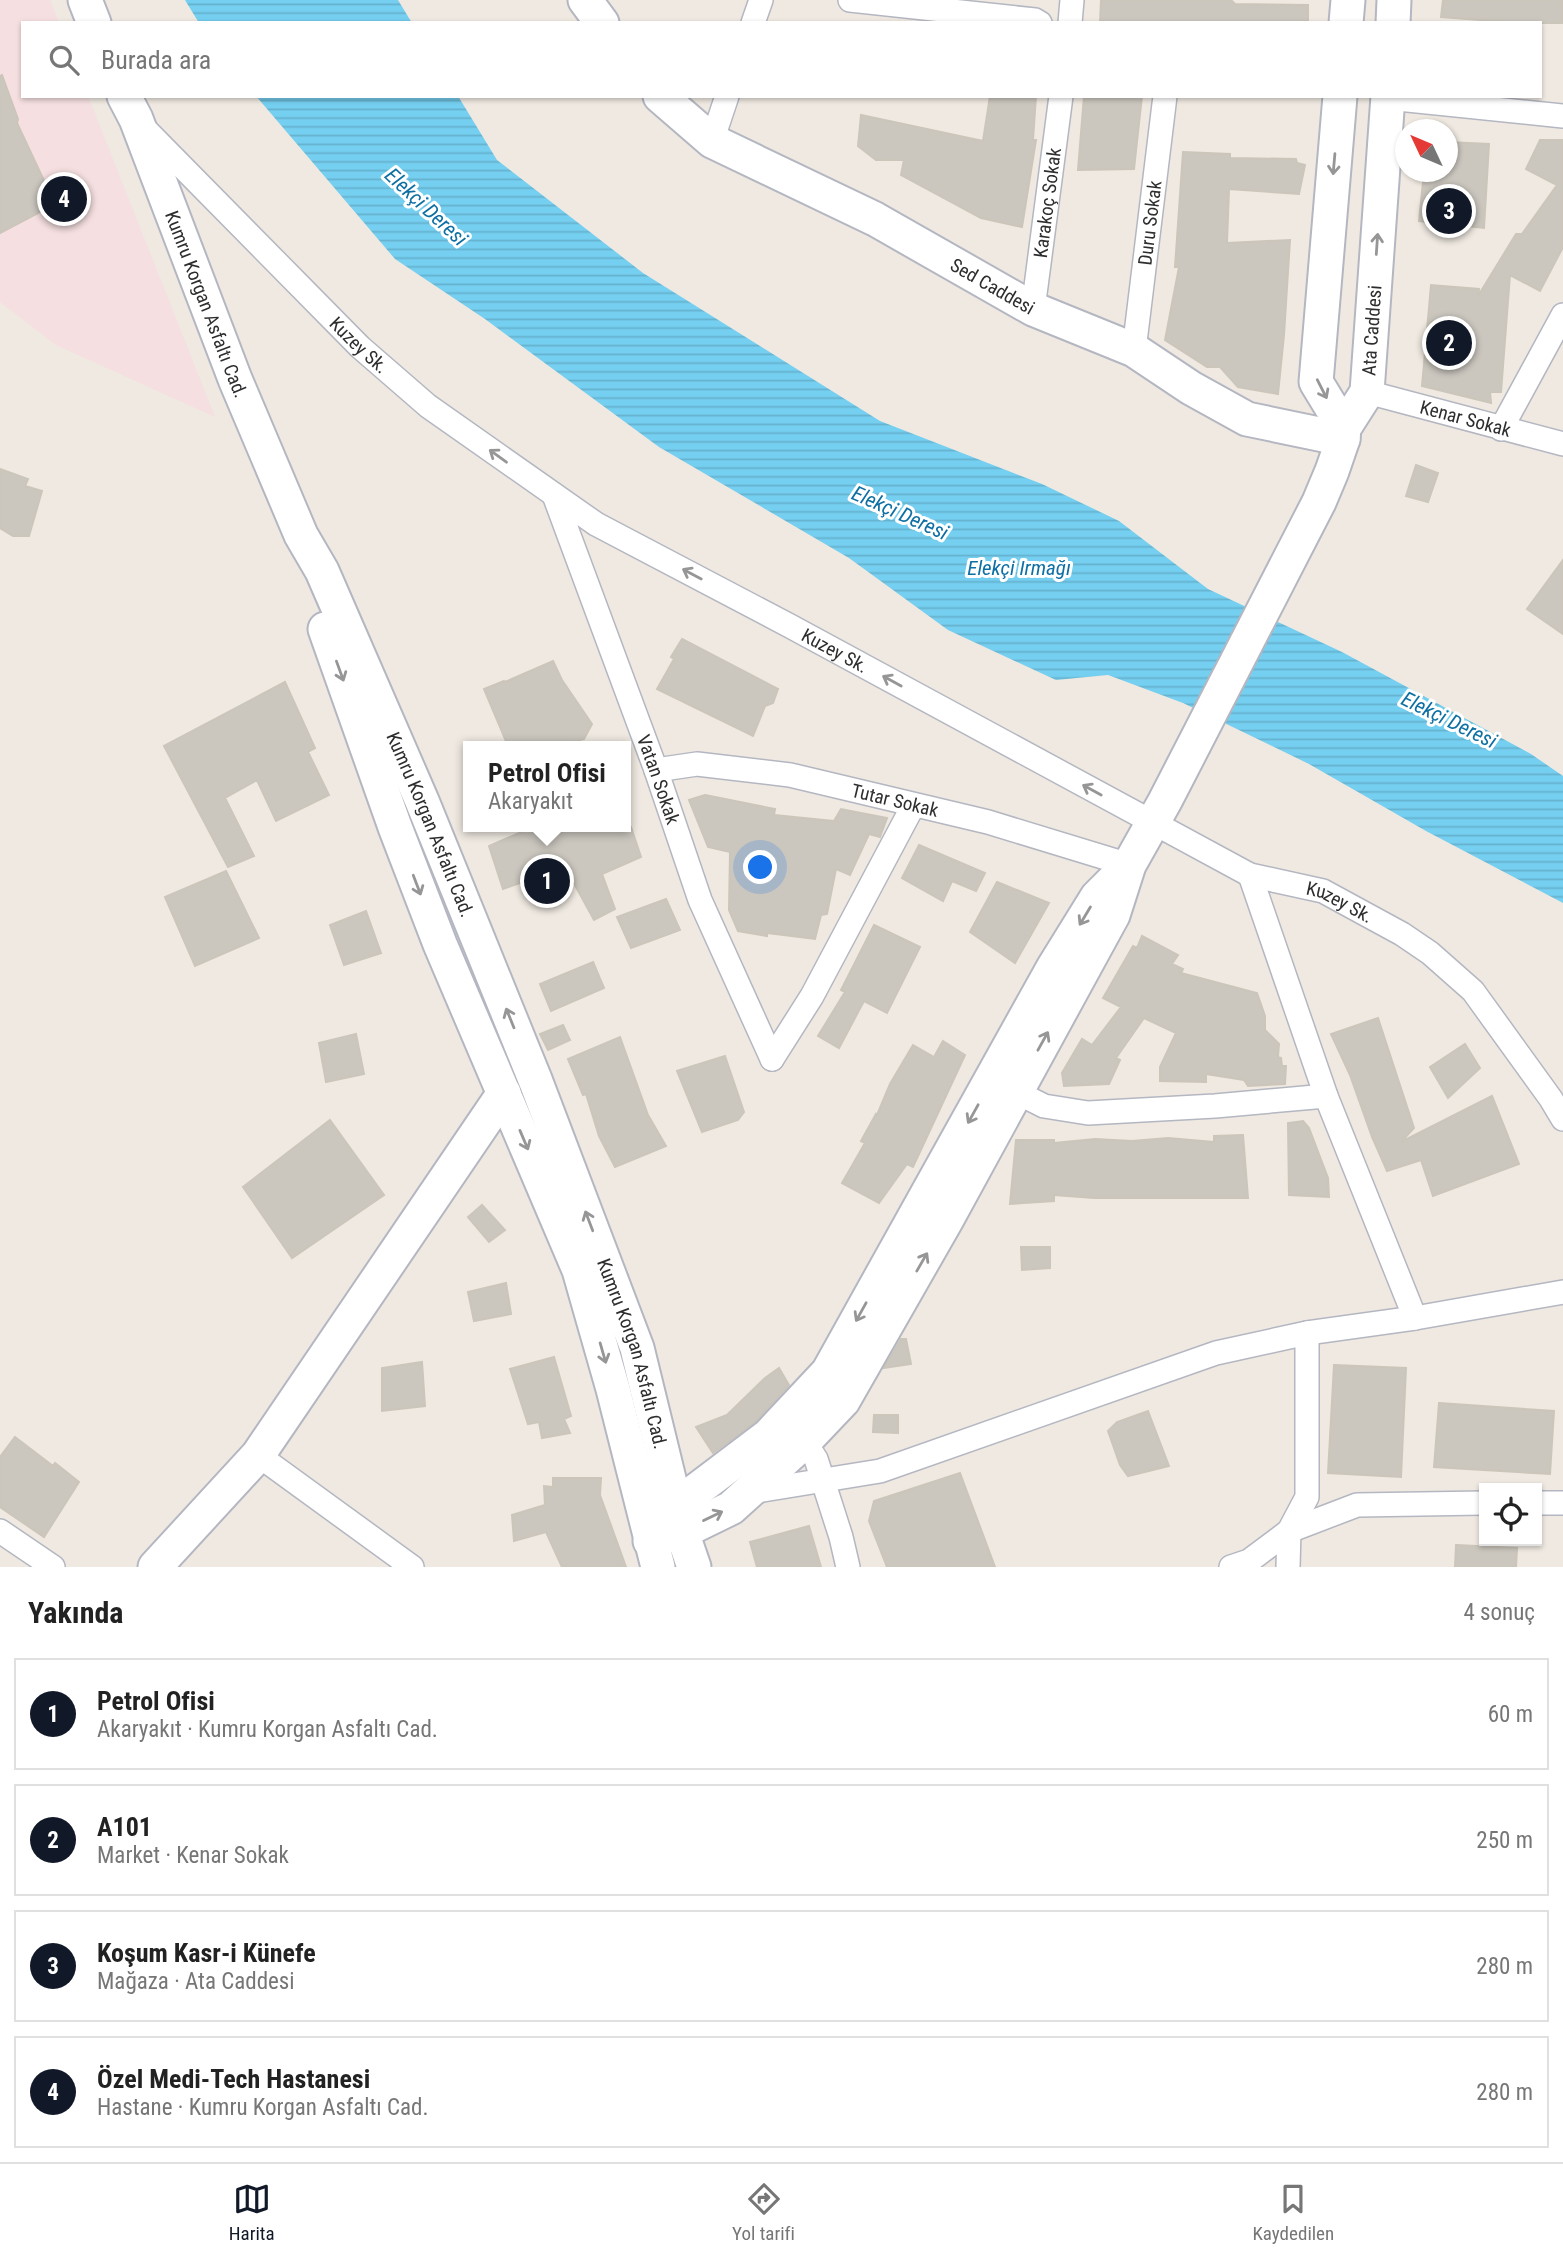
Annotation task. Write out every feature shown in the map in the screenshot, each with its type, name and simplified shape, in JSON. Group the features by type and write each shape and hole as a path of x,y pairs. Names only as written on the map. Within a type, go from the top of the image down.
{"main road":[{"path":"85,0 93,21"},
{"path":"585,0 601,21"},
{"path":"1346,21 1348,0"},
{"path":"1393,21 1394,0"},
{"name":"Sed Caddesi","path":"662,98 712,141 876,219 1033,309 1134,350 1191,388 1247,419 1344,433"},
{"path":"1340,98 1316,383 1344,433"},
{"name":"Ata Caddesi","path":"1129,864 1159,812 1319,502 1344,433 1367,392 1388,98"},
{"name":"Kumru Korgan Asfaltı Cad.","path":"130,108 235,379 301,535 322,571 422,801 536,1082 637,1348 694,1567"},
{"path":"301,535 315,603 395,827 440,944 579,1270 613,1388 651,1542 679,1517 690,1495 768,1436 796,1429 843,1401 937,1206 1065,974 1097,897 1129,864"},
{"path":"1065,974 1112,915 1129,864"},
{"path":"155,1567 258,1455 504,1093"},
{"path":"679,1517 731,1507 748,1492 796,1429"}],"street":[{"path":"754,21 761,0"},
{"path":"850,0 878,1 1037,21"},
{"path":"1070,21 1072,0"},
{"path":"712,141 726,98"},
{"name":"Karakoç Sokak","path":"1033,309 1061,98"},
{"name":"Duru Sokak","path":"1134,350 1164,98"},
{"path":"1397,98 1563,116"},
{"name":"Kuzey Sk.","path":"130,108 360,347 428,405 554,495 596,524 803,633 1159,812 1250,875 1323,891 1402,934 1430,953 1473,991 1563,1119"},
{"path":"1501,429 1563,315"},
{"name":"Kenar Sokak","path":"1367,392 1563,444"},
{"name":"Vatan Sokak","path":"554,495 656,770 699,900 772,1059 812,996 913,806"},
{"name":"Tutar Sokak","path":"656,770 697,764 790,775 988,822 1129,864"},
{"path":"1250,875 1326,1096 1415,1318"},
{"path":"1003,1087 1044,1106 1088,1113 1326,1096"},
{"path":"748,1492 880,1471 1216,1353 1307,1333 1415,1318 1563,1292"},
{"path":"1289,1567 1289,1531 1307,1497 1307,1333"},
{"path":"796,1429 816,1458 848,1567"},
{"path":"258,1455 412,1567"},
{"path":"1231,1567 1249,1561 1289,1531 1357,1505 1479,1503"},
{"path":"1542,1503 1563,1503"},
{"path":"0,1531 53,1567"}],"shaded area":[{"path":"0,0 50,0 58,21 21,21 21,98 89,98 215,417 56,345 0,302"}],"water":[{"path":"185,0 398,0 411,21 198,21"},
{"name":"Elekçi Irmağı","path":"258,98 459,98 497,160 643,273 880,421 1042,484 1119,521 1208,589 1342,652 1531,754 1563,776 1563,903 1426,831 1309,764 1183,703 1108,675 1056,680 948,630 849,558 659,447 485,319 395,259"}],"building":[{"path":"1101,0 1231,0 1235,4 1308,5 1308,21 1100,21"},
{"path":"1443,0 1563,0 1563,23 1441,17"},
{"path":"2,75 18,119 17,123 55,204 0,233 0,76"},
{"path":"990,98 1036,98 1033,140 1036,140 1022,227 981,218 901,175 904,160 876,160 858,146 861,115 983,141"},
{"path":"1084,98 1142,98 1134,169 1078,170"},
{"path":"1540,140 1563,140 1563,247 1540,291 1510,275 1501,392 1490,392 1491,403 1422,386 1431,285 1479,289 1478,296 1516,234 1522,234 1557,185 1526,169"},
{"path":"1458,143 1489,144 1484,228 1419,221 1423,182 1458,182"},
{"path":"1183,152 1230,154 1230,158 1296,159 1297,163 1305,165 1299,194 1229,189 1227,243 1290,240 1278,394 1238,387 1220,367 1207,367 1165,340 1179,267 1175,267"},
{"path":"1416,465 1438,473 1428,502 1406,496"},
{"path":"0,469 28,479 25,486 42,491 29,536 13,536 0,528"},
{"path":"1563,560 1563,634 1527,609"},
{"path":"682,639 778,689 773,703 765,706 753,736 657,689"},
{"path":"553,661 562,680 592,724 584,739 506,741 484,689"},
{"path":"285,682 315,748 308,752 329,795 276,821 257,780 225,798 254,856 228,867 164,746"},
{"path":"705,795 775,809 774,815 834,821 841,809 887,818 880,837 869,834 850,875 836,869 827,914 821,915 815,939 767,933 767,936 738,931 729,910 730,852 708,847 689,800"},
{"path":"631,827 641,857 602,874 615,909 594,920 565,867 503,889 489,846 521,832 631,832"},
{"path":"919,845 985,873 976,891 952,881 943,901 902,878"},
{"path":"226,871 259,938 195,966 165,897"},
{"path":"997,882 1049,903 1015,963 970,932"},
{"path":"666,899 680,930 631,948 617,917"},
{"path":"366,911 381,953 344,965 330,925"},
{"path":"874,925 920,947 887,1013 864,1001 839,1048 818,1036 845,992 841,990"},
{"path":"1142,936 1178,955 1172,964 1183,969 1181,973 1257,993 1265,1016 1265,1030 1279,1044 1278,1057 1281,1058 1282,1066 1286,1066 1285,1084 1248,1086 1244,1080 1206,1074 1206,1082 1160,1081 1160,1067 1176,1033 1144,1018 1116,1058 1120,1060 1109,1084 1064,1086 1062,1073 1082,1039 1092,1045 1121,1007 1103,998 1133,946 1137,948"},
{"path":"593,962 604,988 551,1011 540,984"},
{"path":"1378,1018 1414,1128 1401,1142 1492,1096 1519,1164 1433,1196 1421,1160 1387,1171 1331,1034"},
{"path":"563,1025 570,1040 548,1050 540,1034"},
{"path":"356,1034 364,1074 326,1082 319,1043"},
{"path":"620,1037 648,1115 666,1146 615,1167 599,1136 586,1094 583,1095 568,1059"},
{"path":"943,1041 965,1055 913,1167 907,1164 879,1203 842,1183 865,1143 861,1141 877,1115 890,1084 913,1045 934,1057"},
{"path":"1465,1044 1480,1068 1448,1098 1430,1067"},
{"path":"725,1056 744,1112 738,1120 702,1132 677,1071"},
{"path":"330,1120 384,1195 292,1258 243,1187"},
{"path":"1303,1121 1309,1128 1328,1178 1329,1197 1289,1195 1288,1123"},
{"path":"1243,1135 1248,1198 1094,1198 1054,1195 1054,1201 1010,1204 1016,1140 1054,1140 1054,1143 1095,1139 1132,1141 1168,1138 1214,1142 1214,1136"},
{"path":"482,1205 505,1230 489,1242 468,1217"},
{"path":"1021,1247 1050,1247 1050,1268 1022,1270"},
{"path":"506,1283 511,1314 474,1321 468,1292"},
{"path":"901,1339 906,1339 911,1364 884,1368"},
{"path":"554,1357 571,1416 564,1419 570,1433 542,1438 539,1422 528,1424 510,1369"},
{"path":"422,1362 425,1406 382,1411 382,1368"},
{"path":"1334,1365 1406,1368 1401,1477 1328,1473"},
{"path":"779,1368 789,1385 755,1422 713,1453 696,1427 727,1415"},
{"path":"1439,1403 1554,1411 1550,1474 1434,1467"},
{"path":"1148,1411 1169,1466 1128,1476 1120,1465 1108,1431 1117,1422"},
{"path":"874,1415 898,1415 898,1433 873,1432"},
{"path":"15,1437 79,1482 44,1537 0,1507 0,1457"},
{"path":"960,1473 995,1567 887,1567 869,1521 874,1501"},
{"path":"553,1478 601,1478 600,1495 626,1567 562,1567 546,1532 514,1541 512,1515 545,1505 544,1486 553,1487"},
{"path":"809,1526 821,1567 757,1567 750,1542"},
{"path":"1456,1545 1517,1548 1516,1567 1455,1567"}],"place":[{"name":"Özel Medi-Tech Hastanesi","path":"64,199"},
{"name":"Koşum Kasr-i Künefe","path":"1449,211"},
{"name":"A101","path":"1449,343"},
{"name":"Petrol Ofisi","path":"547,881"}],"water label":[{"name":"Elekçi Deresi","path":"426,207"},
{"name":"Elekçi Deresi","path":"900,513"},
{"name":"Elekçi Deresi","path":"1449,720"}]}
